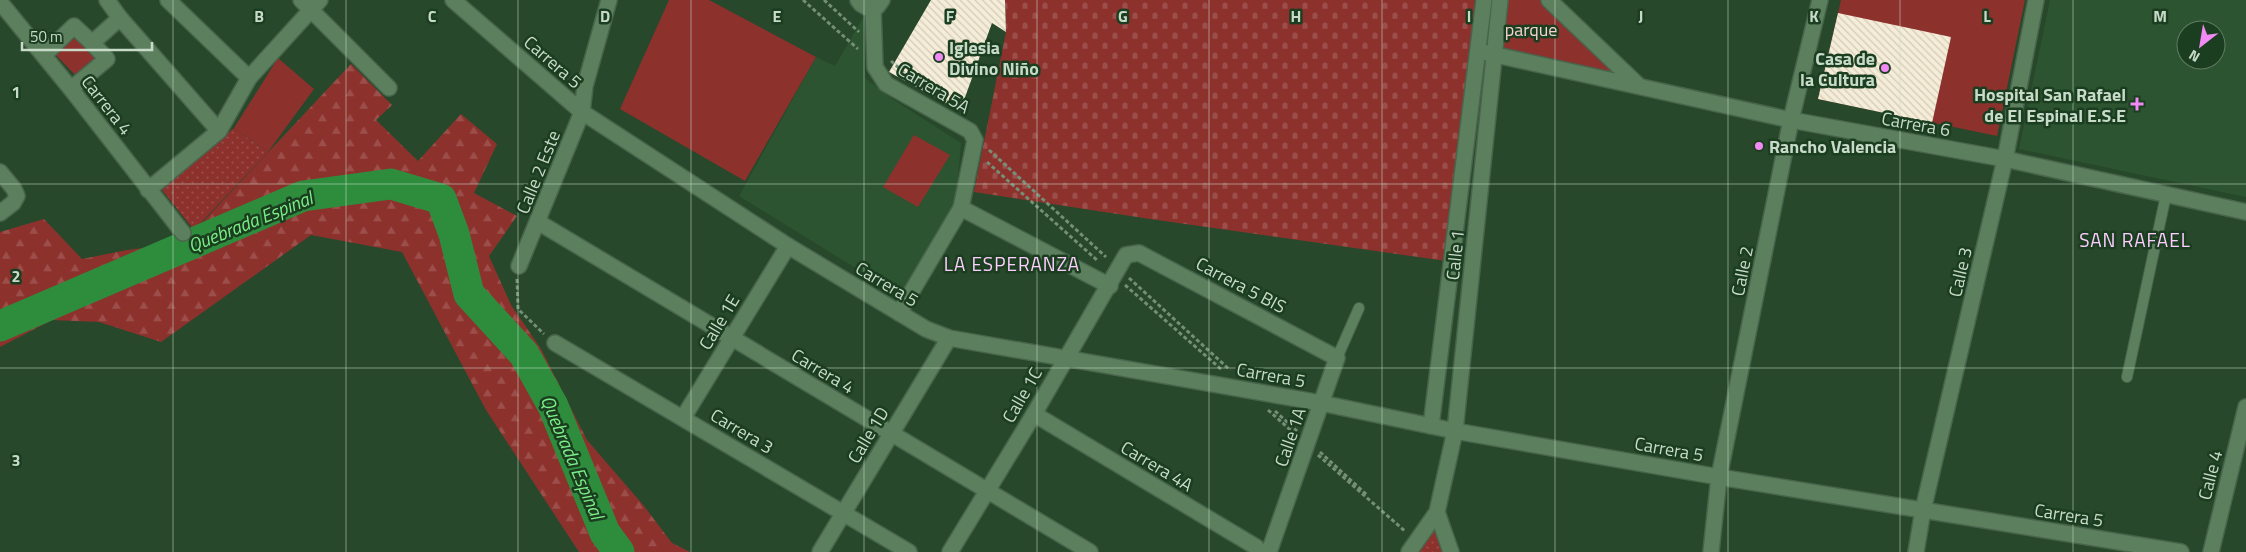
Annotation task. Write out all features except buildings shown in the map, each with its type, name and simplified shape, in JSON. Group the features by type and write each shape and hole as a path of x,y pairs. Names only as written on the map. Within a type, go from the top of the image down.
{"street":[{"path":"107,0 120,18 219,131"},
{"path":"168,0 249,78"},
{"name":"Carrera 5","path":"453,0 582,112 788,246 926,329 950,338 1321,403 1455,431 1719,477 2181,552"},
{"name":"Calle 2 Este","path":"519,266 582,112 585,86 609,0"},
{"path":"858,0 864,7 878,4"},
{"name":"Calle 1","path":"1431,426 1484,0"},
{"name":"Calle 1","path":"1409,552 1436,512 1455,431 1500,0"},
{"name":"Carrera 6","path":"1548,0 1638,84"},
{"name":"Calle 2","path":"1711,552 1719,477 1791,120 1820,0"},
{"name":"Calle 3","path":"1916,552 1924,510 2006,159 2036,0"},
{"name":"Carrera 4","path":"0,2 71,89 183,233"},
{"path":"148,190 219,131 249,78 311,3 389,88"},
{"name":"Carrera 5A","path":"878,4 875,67 886,84 970,131 975,140 961,208"},
{"path":"92,43 120,18"},
{"path":"44,55 74,26 107,59 71,89"},
{"name":"Carrera 6","path":"1478,51 1638,84 1791,120 2006,159 2246,212"},
{"path":"0,172 14,189 17,196 13,203 0,213"},
{"path":"899,313 961,208 1110,286"},
{"name":"Carrera 4","path":"538,222 1090,552"},
{"name":"Calle 1E","path":"683,418 788,246"},
{"name":"Carrera 5 BIS","path":"1126,255 1139,254 1337,358"},
{"name":"Calle 1C","path":"950,552 1034,414 1064,358 1110,286 1126,255"},
{"name":"Calle 1D","path":"820,552 950,338"},
{"name":"Carrera 3","path":"555,343 909,552"},
{"name":"Calle 1A","path":"1270,552 1337,358"},
{"name":"Calle 4","path":"2211,552 2246,406"},
{"name":"Carrera 4A","path":"1034,414 1260,552"},
{"path":"1436,512 1451,552"}],"lane":[{"path":"2127,377 2166,195"},
{"name":"Calle 1A","path":"1337,358 1359,308"}],"path":[{"path":"519,266 516,284 518,309 536,328 555,343"}],"shaded area":[{"name":"Hospital San Rafael de El Espinal E.S.E","path":"2050,0 2246,0 2246,197 2019,149"},
{"path":"864,16 865,78 894,100 961,143 955,214 907,300 739,196 816,57 835,66"}],"green space":[{"path":"669,0 709,0 816,57 745,181 620,109"},
{"path":"1005,0 1475,0 1446,261 974,192 1006,32"},
{"name":"parque","path":"1504,0 1546,0 1619,74 1616,80 1497,49"},
{"path":"1841,0 2025,0 1997,136 1818,99"},
{"path":"76,32 100,58 78,78 52,51"},
{"path":"278,58 314,89 268,152 234,128"},
{"path":"351,64 392,105 376,120 418,161 461,114 497,144 474,193 517,216 489,256 511,305 541,349 587,440 644,506 672,543 690,552 579,552 486,410 402,252 311,235 161,342 99,322 52,320 0,347 0,232 44,219 82,259 127,250 183,243"},
{"path":"234,128 268,152 194,230 162,190"},
{"path":"914,135 950,155 918,207 883,187"},
{"path":"1434,529 1443,552 1418,552"}],"waterway":[{"name":"Quebrada Espinal","path":"0,326 303,196 391,184 441,199 454,234 469,294 524,354 553,406 605,533 619,552"}],"place":[{"name":"Iglesia Divino Niño","path":"939,57"},
{"name":"Casa de la Cultura","path":"1885,68"},
{"name":"Hospital San Rafael de El Espinal E.S.E","path":"2137,104"},
{"name":"Rancho Valencia","path":"1759,146"}],"district":[{"name":"SAN RAFAEL","path":"2135,239"},
{"name":"LA ESPERANZA","path":"1012,263"}]}
